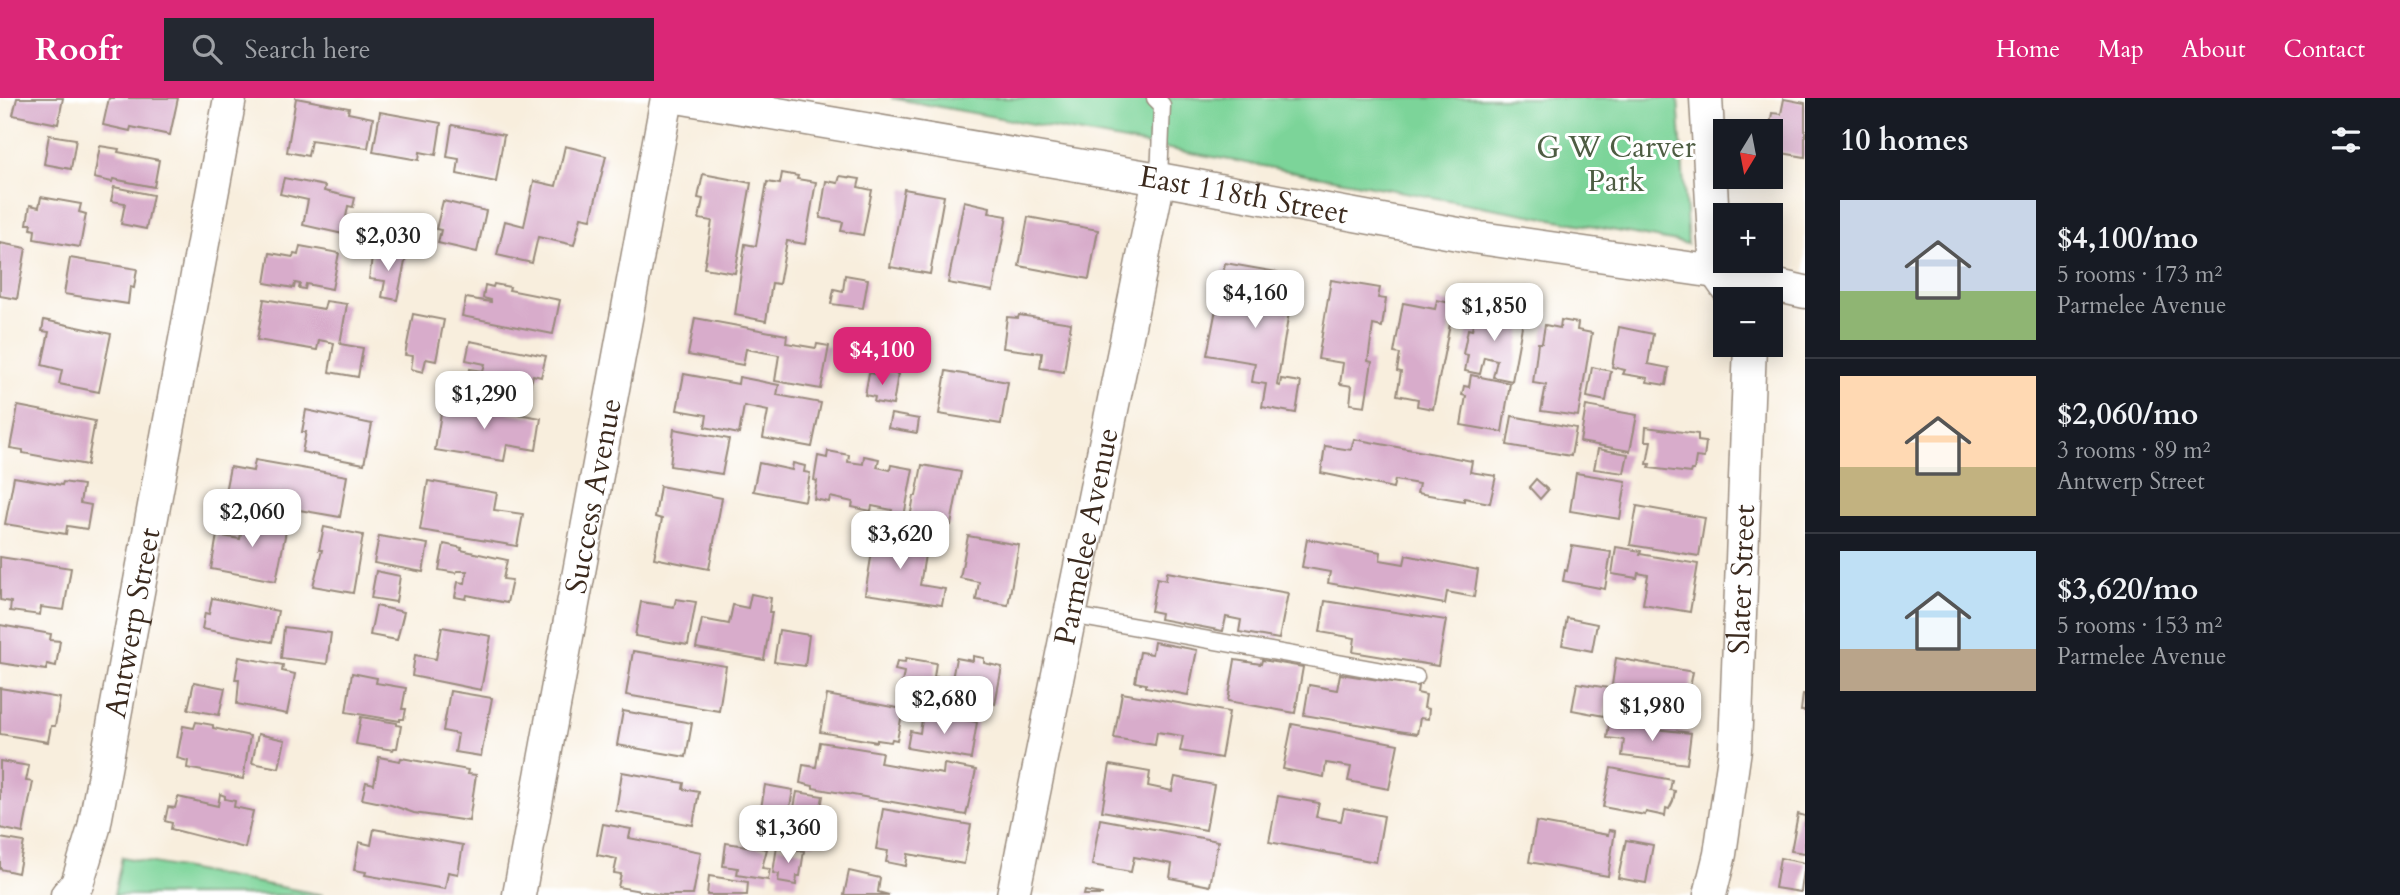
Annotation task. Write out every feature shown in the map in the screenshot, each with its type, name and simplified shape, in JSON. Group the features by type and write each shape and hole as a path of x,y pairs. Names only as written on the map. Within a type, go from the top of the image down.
{"street":[{"name":"Antwerp Street","path":"67,895 76,884 94,828 230,98"},
{"name":"Success Avenue","path":"519,895 667,98"},
{"name":"East 118th Street","path":"682,98 1159,179 1480,238 1713,272"},
{"path":"1706,98 1713,220"},
{"name":"Parmelee Avenue","path":"1013,895 1159,179"},
{"name":"East 118th Street","path":"1720,273 1805,292"},
{"name":"Slater Street","path":"1710,895 1720,854 1735,749 1750,357"}],"lane":[{"path":"1155,98 1162,106 1159,179"},
{"path":"1070,615 1416,677"}],"green space":[{"name":"G W Carver Park","path":"891,98 1678,98 1688,244"},
{"path":"122,857 323,895 114,895"}],"building":[{"path":"17,98 63,98 58,124 13,115"},
{"path":"109,98 178,98 170,135 131,127 130,131 103,125"},
{"path":"296,98 349,108 348,113 373,118 368,148 311,140 308,156 287,152"},
{"path":"1784,99 1805,103 1805,157 1783,153 1783,119 1771,119 1772,113 1781,114"},
{"path":"380,112 441,123 436,155 420,152 419,160 373,152"},
{"path":"452,125 504,135 496,182 457,174 459,159 447,157"},
{"path":"49,135 76,139 71,169 44,164"},
{"path":"100,146 159,160 154,187 94,178"},
{"path":"565,146 606,156 591,219 581,217 574,245 538,237 532,263 497,255 505,221 524,226 534,181 556,186"},
{"path":"782,173 816,182 805,244 787,241 779,284 772,283 766,321 735,315 745,244 756,246 767,182 780,184"},
{"path":"703,174 751,183 735,273 704,268 712,221 699,219 703,199 698,198"},
{"path":"840,176 860,179 858,187 872,190 863,235 841,231 843,222 820,218 826,181 838,183"},
{"path":"284,178 325,186 324,191 355,198 353,207 348,206 343,234 303,225 308,200 280,194"},
{"path":"114,187 153,195 146,229 121,224 125,203 111,201"},
{"path":"904,189 944,196 930,274 890,267"},
{"path":"41,197 81,204 79,212 86,214 80,247 34,239 35,230 31,229 32,224 27,224 30,205 39,207"},
{"path":"443,201 486,211 477,252 438,243 441,230 436,229"},
{"path":"964,201 990,207 989,213 1007,216 993,291 948,283"},
{"path":"1028,217 1098,230 1089,279 1019,266"},
{"path":"0,243 26,248 17,299 0,296"},
{"path":"300,246 339,253 332,289 306,284 305,289 299,288 300,284 295,283 294,288 265,283 270,253 293,257 294,254 298,255"},
{"path":"373,251 406,257 397,300 382,297 385,281 369,279"},
{"path":"70,258 137,269 134,288 130,287 128,304 64,294"},
{"path":"1225,263 1277,272 1275,284 1293,288 1277,385 1280,386 1281,379 1301,382 1296,413 1262,407 1266,384 1252,382 1255,363 1207,355"},
{"path":"845,275 868,279 863,308 831,304 834,289 843,291"},
{"path":"1331,280 1380,288 1378,298 1386,299 1382,327 1373,325 1368,361 1372,362 1365,406 1350,404 1352,386 1340,384 1343,363 1318,359"},
{"path":"494,284 510,287 509,290 560,300 553,334 462,316 466,298 491,302 483,298 485,285 493,287"},
{"path":"264,299 324,309 326,301 347,304 340,344 363,348 358,377 329,372 334,343 319,340 317,350 257,340"},
{"path":"1437,300 1454,304 1433,409 1417,406 1418,399 1397,395 1401,372 1397,371 1400,354 1394,353 1403,303 1435,309"},
{"path":"1492,307 1509,311 1508,318 1523,321 1512,381 1493,377 1497,360 1484,357 1480,374 1465,371 1468,355 1463,354 1468,329 1472,330 1475,313 1490,315"},
{"path":"413,314 444,320 436,361 426,359 423,372 411,369 413,356 405,355"},
{"path":"1019,315 1071,323 1064,372 1040,368 1042,353 1003,348 1007,317 1018,318"},
{"path":"695,318 787,335 786,343 816,348 817,344 829,346 821,389 775,381 779,355 746,349 743,365 688,355"},
{"path":"44,320 111,334 99,392 59,384 62,370 42,365 49,332 42,331"},
{"path":"1561,320 1578,323 1577,330 1592,333 1578,416 1541,411 1546,385 1533,383 1538,343 1542,343 1545,325 1560,328"},
{"path":"1619,327 1653,334 1648,364 1669,368 1666,385 1647,382 1648,378 1623,374 1625,370 1612,367"},
{"path":"470,341 546,356 541,377 533,375 529,393 519,391 517,399 466,390 470,369 483,371 485,364 466,360"},
{"path":"1592,367 1611,371 1606,401 1587,397"},
{"path":"881,371 898,374 893,405 874,402 875,397 865,395 869,373 880,375"},
{"path":"946,371 1008,382 1001,424 939,414"},
{"path":"684,374 738,384 739,377 779,385 777,395 821,403 812,447 763,438 768,411 744,406 739,434 705,427 707,415 677,410"},
{"path":"1471,375 1510,383 1502,432 1461,425 1466,396 1462,395 1464,386 1469,387"},
{"path":"443,401 541,418 536,450 507,445 504,461 435,450"},
{"path":"18,406 95,421 87,465 10,448"},
{"path":"1586,406 1637,415 1630,451 1580,442"},
{"path":"306,410 372,424 364,464 302,452"},
{"path":"891,414 919,419 917,433 888,428"},
{"path":"1512,416 1576,428 1571,456 1507,445"},
{"path":"1646,427 1698,434 1698,441 1706,442 1704,458 1696,457 1694,470 1690,473 1649,468 1650,464 1647,464 1651,441 1645,441"},
{"path":"674,429 729,439 722,474 670,466"},
{"path":"1354,439 1472,461 1470,472 1496,476 1490,503 1417,493 1419,484 1395,480 1393,488 1321,473 1325,446 1351,450"},
{"path":"1598,449 1628,454 1624,473 1594,469"},
{"path":"828,451 849,455 848,462 863,464 864,456 879,459 877,467 890,470 891,465 913,469 904,516 891,513 892,510 872,506 871,511 852,507 853,502 830,497 829,502 814,499 818,456 827,458"},
{"path":"255,460 347,476 340,517 224,497 230,467 253,471"},
{"path":"759,463 792,470 793,463 805,466 804,472 810,473 805,501 753,491"},
{"path":"922,465 961,472 951,525 910,518"},
{"path":"1576,473 1626,481 1620,519 1570,511"},
{"path":"14,477 62,485 63,482 83,485 80,503 91,505 87,529 67,526 66,534 5,524"},
{"path":"1536,479 1548,490 1540,499 1529,487"},
{"path":"428,481 497,493 494,510 523,514 517,546 420,530"},
{"path":"660,486 722,498 709,569 654,558 662,519 655,517"},
{"path":"1637,506 1705,518 1699,556 1630,545"},
{"path":"245,513 288,521 276,581 211,569 217,535 240,539"},
{"path":"324,527 363,535 353,593 313,586 322,550 319,550"},
{"path":"875,534 927,543 920,585 945,589 942,605 865,594"},
{"path":"379,536 428,544 423,572 374,563"},
{"path":"968,536 1019,545 1008,605 976,600 979,582 960,578"},
{"path":"1307,539 1381,552 1380,560 1404,564 1406,555 1478,570 1474,597 1447,592 1445,604 1328,583 1330,572 1302,567"},
{"path":"444,544 507,560 503,579 512,580 507,603 467,595 466,599 455,597 458,582 465,583 467,571 456,573 439,570"},
{"path":"1572,546 1611,552 1605,589 1563,581"},
{"path":"1616,547 1698,564 1690,612 1643,604 1648,575 1638,573 1637,578 1612,574"},
{"path":"0,557 71,568 64,610 41,607 40,615 10,611 11,602 0,600"},
{"path":"376,571 400,576 396,602 371,598"},
{"path":"1167,572 1288,593 1279,639 1239,632 1241,620 1226,617 1223,631 1160,619 1161,613 1151,611 1157,578 1166,580"},
{"path":"751,594 771,598 769,612 772,612 764,660 696,648 702,619 729,624 733,605 748,608"},
{"path":"212,598 278,611 272,642 202,629"},
{"path":"676,599 696,602 688,645 635,636 641,602 674,607"},
{"path":"1325,601 1446,620 1438,666 1353,652 1355,638 1320,632"},
{"path":"376,606 404,612 397,640 370,635"},
{"path":"1567,618 1597,624 1592,651 1562,645"},
{"path":"0,625 51,634 50,640 60,641 56,666 47,664 46,670 0,663"},
{"path":"284,627 331,633 327,664 281,658"},
{"path":"442,627 491,636 481,690 412,676 415,655 436,659"},
{"path":"779,630 809,635 805,666 774,662"},
{"path":"1154,642 1197,650 1188,695 1146,687 1146,684 1135,682 1140,652 1152,654"},
{"path":"633,651 726,666 719,711 626,695"},
{"path":"973,656 984,658 984,663 1002,667 995,704 949,695 956,658 973,661"},
{"path":"239,657 283,665 282,671 295,674 287,714 237,704 239,680 235,680"},
{"path":"906,658 936,663 934,677 939,677 937,685 932,684 931,693 901,688 904,672 895,670 897,661 905,662"},
{"path":"1616,658 1693,672 1688,698 1612,685"},
{"path":"1235,660 1261,664 1262,660 1303,667 1295,713 1228,701"},
{"path":"352,673 377,678 376,683 406,688 402,709 406,709 404,719 400,721 346,712"},
{"path":"1340,674 1418,686 1417,693 1426,695 1424,708 1429,709 1428,719 1420,718 1417,734 1304,715 1309,685 1337,690"},
{"path":"194,682 225,688 219,715 188,709"},
{"path":"1577,683 1609,688 1604,716 1572,710"},
{"path":"0,688 60,698 55,726 51,726 48,742 0,734"},
{"path":"450,691 492,698 481,756 455,752 458,734 443,731"},
{"path":"1122,693 1229,712 1221,758 1180,751 1183,736 1157,732 1155,745 1114,738"},
{"path":"1803,694 1805,711 1801,711"},
{"path":"827,695 903,709 897,740 877,742 820,732"},
{"path":"623,711 692,723 686,757 617,745"},
{"path":"923,713 977,722 971,759 907,748 910,731 920,733"},
{"path":"361,717 401,726 397,748 393,750 356,744"},
{"path":"196,722 250,736 243,779 187,768 188,761 177,758 183,726 194,728"},
{"path":"1292,724 1398,744 1389,789 1348,781 1351,767 1326,763 1324,777 1283,769"},
{"path":"1609,724 1691,733 1687,764 1622,756 1624,740 1607,738"},
{"path":"258,734 285,740 279,768 252,763"},
{"path":"820,742 882,752 880,763 943,774 944,764 976,770 966,815 813,788 800,783 803,765 816,767"},
{"path":"379,757 400,761 401,758 468,770 467,774 476,775 469,821 414,813 362,799 366,782 374,784"},
{"path":"0,761 29,766 26,781 33,782 23,833 0,828"},
{"path":"1110,765 1150,772 1148,786 1172,791 1175,777 1214,785 1206,830 1102,811"},
{"path":"1611,768 1672,780 1670,790 1675,791 1665,816 1603,807"},
{"path":"622,772 684,783 683,789 699,792 693,825 616,811"},
{"path":"765,785 793,790 784,840 752,834 756,813 760,814"},
{"path":"797,792 823,796 814,844 788,839"},
{"path":"220,794 225,796 225,799 235,801 234,807 253,811 245,848 171,829 172,823 165,821 168,807 175,808 178,797 218,806"},
{"path":"1278,796 1319,803 1316,817 1341,821 1344,808 1384,816 1376,862 1269,842"},
{"path":"883,809 971,825 964,864 908,854 906,866 886,862 888,851 876,849"},
{"path":"1798,814 1805,816 1805,853 1791,851"},
{"path":"1100,819 1218,841 1210,886 1170,878 1172,864 1134,857 1131,872 1092,865"},
{"path":"1536,822 1608,835 1609,830 1615,831 1608,876 1529,862"},
{"path":"603,824 631,829 629,838 701,852 693,895 663,895 618,887 621,874 614,873 617,859 597,855"},
{"path":"374,829 463,845 458,874 448,872 445,889 365,875 366,872 354,870 359,842 371,845"},
{"path":"0,838 24,842 18,873 0,869"},
{"path":"1626,840 1653,845 1646,883 1618,878"},
{"path":"726,843 767,849 762,868 770,869 768,880 737,875 738,868 723,866"},
{"path":"777,846 804,851 796,885 778,882 779,874 773,873"},
{"path":"1780,858 1805,863 1801,892 1775,888"},
{"path":"849,871 880,878 878,892 889,895 844,895"},
{"path":"709,876 748,882 747,895 707,895"},
{"path":"1085,891 1102,894 1102,895 1084,895"}]}
